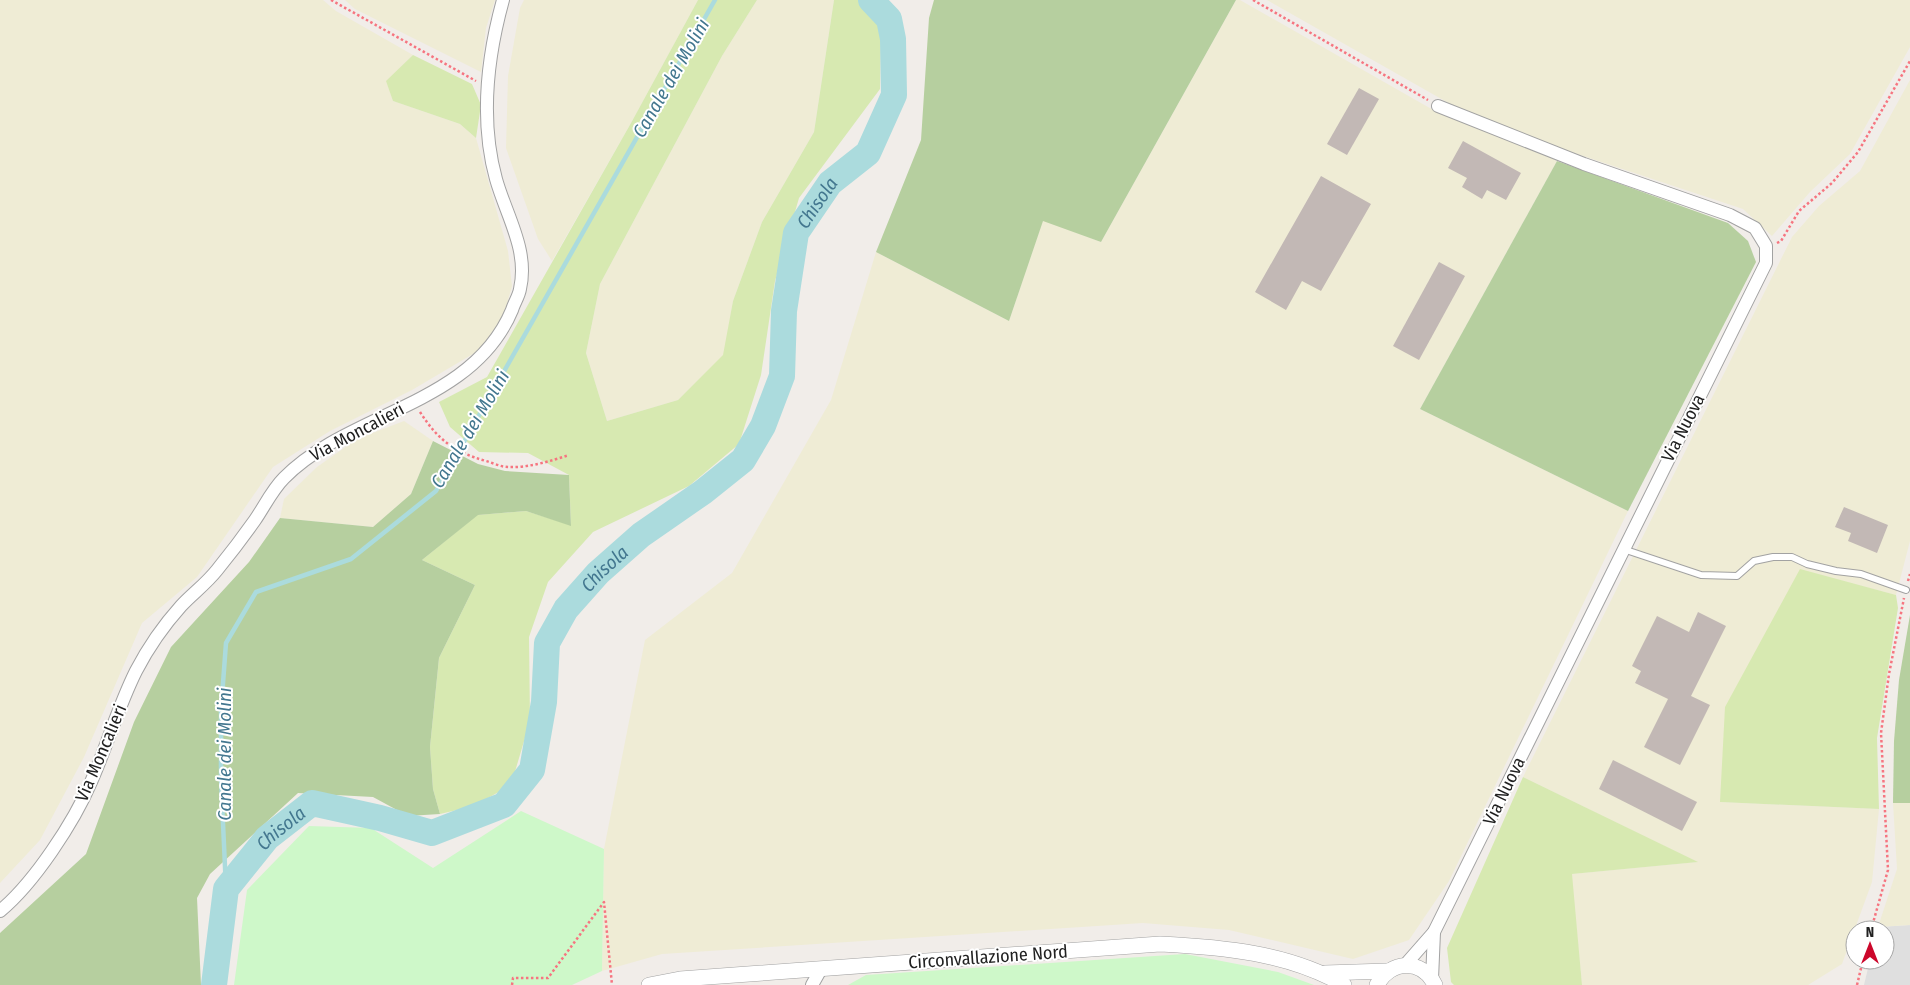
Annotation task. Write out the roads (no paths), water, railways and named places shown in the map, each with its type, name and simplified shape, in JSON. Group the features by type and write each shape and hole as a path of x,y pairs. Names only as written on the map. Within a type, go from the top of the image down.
{"street":[{"name":"Via Moncalieri","path":"0,911 55,847 90,784 135,673 155,638 182,605 212,576 245,534 282,480 312,454 414,403 467,369 491,346 507,321 520,288 521,253 496,180 488,134 488,87 493,38 504,0"},
{"name":"Via Nuova","path":"1405,965 1434,932 1766,263 1766,246 1755,228 1730,215 1584,164 1438,106"},
{"name":"Via Nuova","path":"1433,982 1434,932"},
{"name":"Circonvallazione Nord","path":"649,985 680,979 1160,944 1217,947 1275,958 1325,974 1344,985"},
{"name":"Circonvallazione Nord","path":"1325,974 1387,971 1405,965"},
{"path":"1405,965 1420,968 1433,982"},
{"path":"812,985 821,969"},
{"path":"1377,985 1387,971"}],"lane":[{"path":"1623,550 1701,575 1737,576 1754,561 1773,556 1792,557 1807,564 1861,574 1906,590"}],"waterway":[{"name":"Canale dei Molini","path":"226,889 221,779 221,710 226,643 256,592 351,559 436,491 715,0"},
{"name":"Chisola","path":"214,985 226,889 267,838 312,803 380,818 432,833 504,805 532,770 544,702 547,643 566,609 598,573 641,535 703,492 743,460 763,426 782,376 784,311 796,233 830,183 868,153 894,95 893,39 889,19 871,0"}]}
